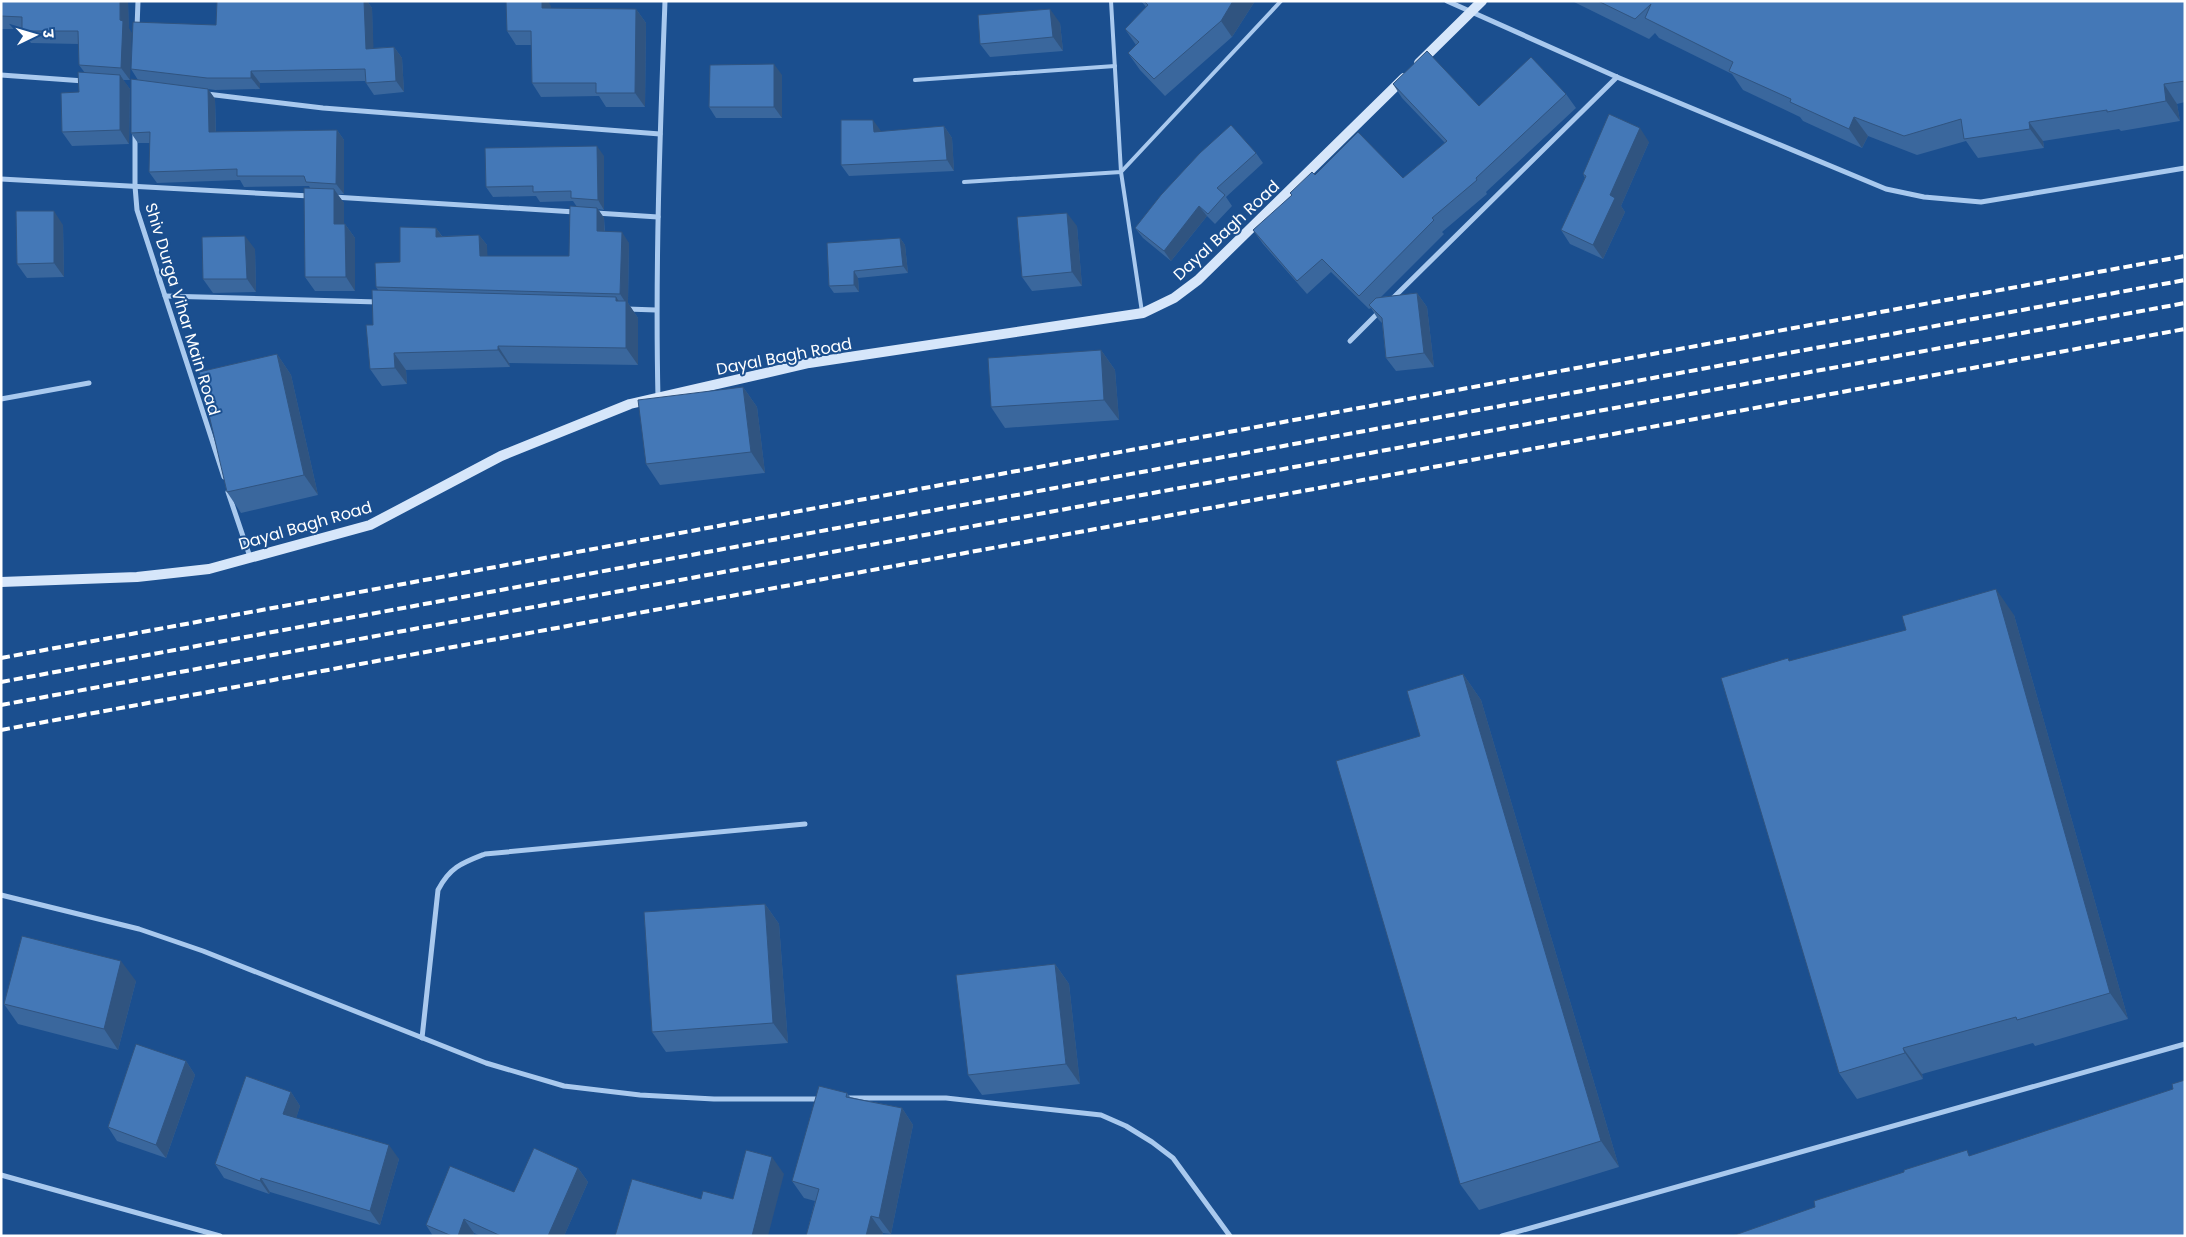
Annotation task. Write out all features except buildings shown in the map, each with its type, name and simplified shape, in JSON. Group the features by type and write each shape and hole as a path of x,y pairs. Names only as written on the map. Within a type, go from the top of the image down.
{"street":[{"path":"137,31 138,1"},
{"path":"658,398 656,310 665,1"},
{"path":"1447,1 1617,77 1886,189 1924,197 1981,202 2185,168"},
{"name":"Dayal Bagh Road","path":"1,582 137,577 209,569 370,525 501,456 630,404 810,363 1142,313 1174,298 1198,280 1482,1"},
{"path":"1,75 87,82"},
{"path":"1350,341 1617,77"},
{"path":"204,94 323,108 660,134"},
{"name":"Shiv Durga Vihar Main Road","path":"135,122 137,210 250,557"},
{"path":"1,179 314,196"},
{"path":"324,197 579,212"},
{"path":"589,213 658,217"},
{"path":"165,296 381,302"},
{"path":"617,309 656,310"},
{"path":"1,399 89,383"},
{"path":"422,1038 438,890 446,875 465,862 485,854 806,824"},
{"path":"1,895 139,929 194,948 486,1063 564,1086 640,1095 714,1099 830,1099"},
{"path":"1502,1236 2185,1044"},
{"path":"840,1098 946,1098 1101,1115 1126,1126 1173,1158 1230,1236"},
{"path":"1,1175 220,1236"}],"lane":[{"path":"1111,1 1121,172 1142,313"},
{"path":"964,182 1121,172 1281,1"},
{"path":"915,80 1115,66"}],"railway":[{"path":"1,658 2185,256"},
{"path":"1,682 2185,280"},
{"path":"1,705 2185,303"},
{"path":"1,730 2185,329"}]}
